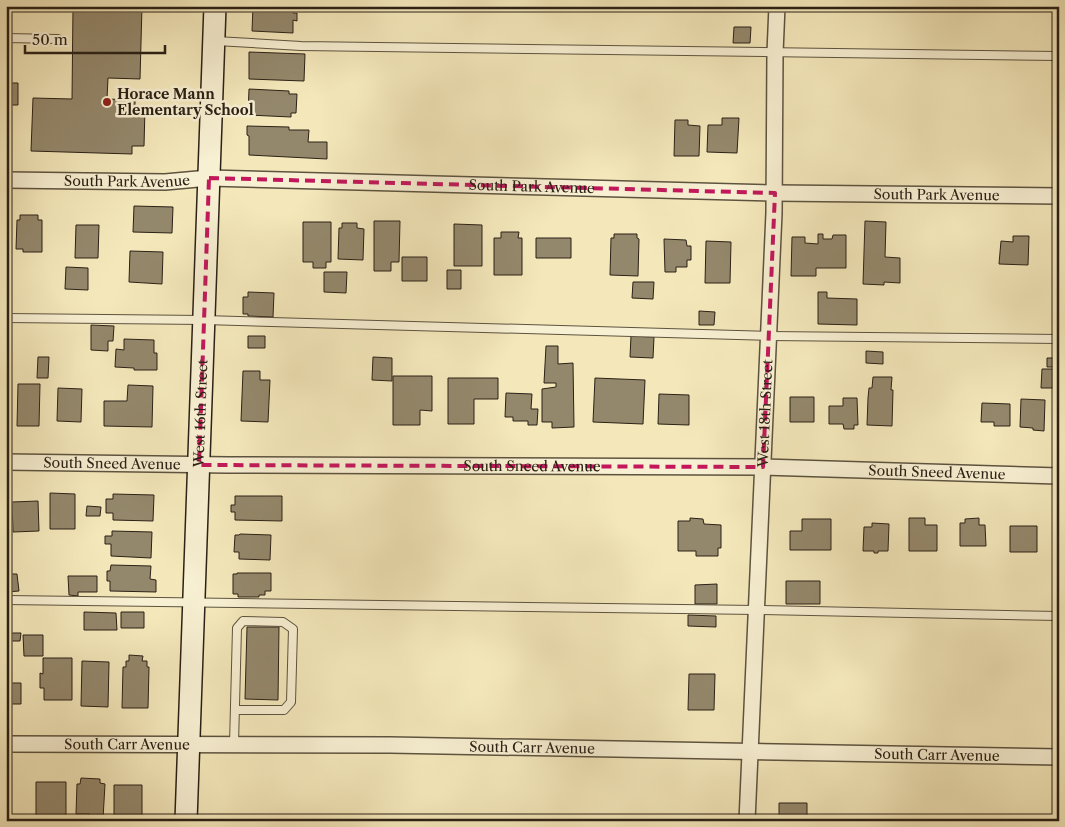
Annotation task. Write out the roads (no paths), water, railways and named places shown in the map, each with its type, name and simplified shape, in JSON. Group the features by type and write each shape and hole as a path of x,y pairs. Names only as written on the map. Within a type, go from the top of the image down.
{"main road":[{"name":"West 16th Street","path":"186,821 215,6"}],"street":[{"name":"West 18th Street","path":"747,821 775,193 777,6"},
{"name":"South Park Avenue","path":"6,180 165,182 209,178 775,193 1059,196"},
{"name":"South Sneed Avenue","path":"6,462 199,465 763,467 1059,476"},
{"name":"South Carr Avenue","path":"6,744 390,744 1059,757"}],"lane":[{"path":"6,38 58,39"},
{"path":"214,41 301,46 1059,56"},
{"path":"6,318 204,320 769,336 1059,338"},
{"path":"6,600 1059,616"},
{"path":"234,744 237,628 243,621 283,622 293,629 291,702 284,710 235,710"}],"place":[{"name":"Horace Mann Elementary School","path":"107,102"}]}
